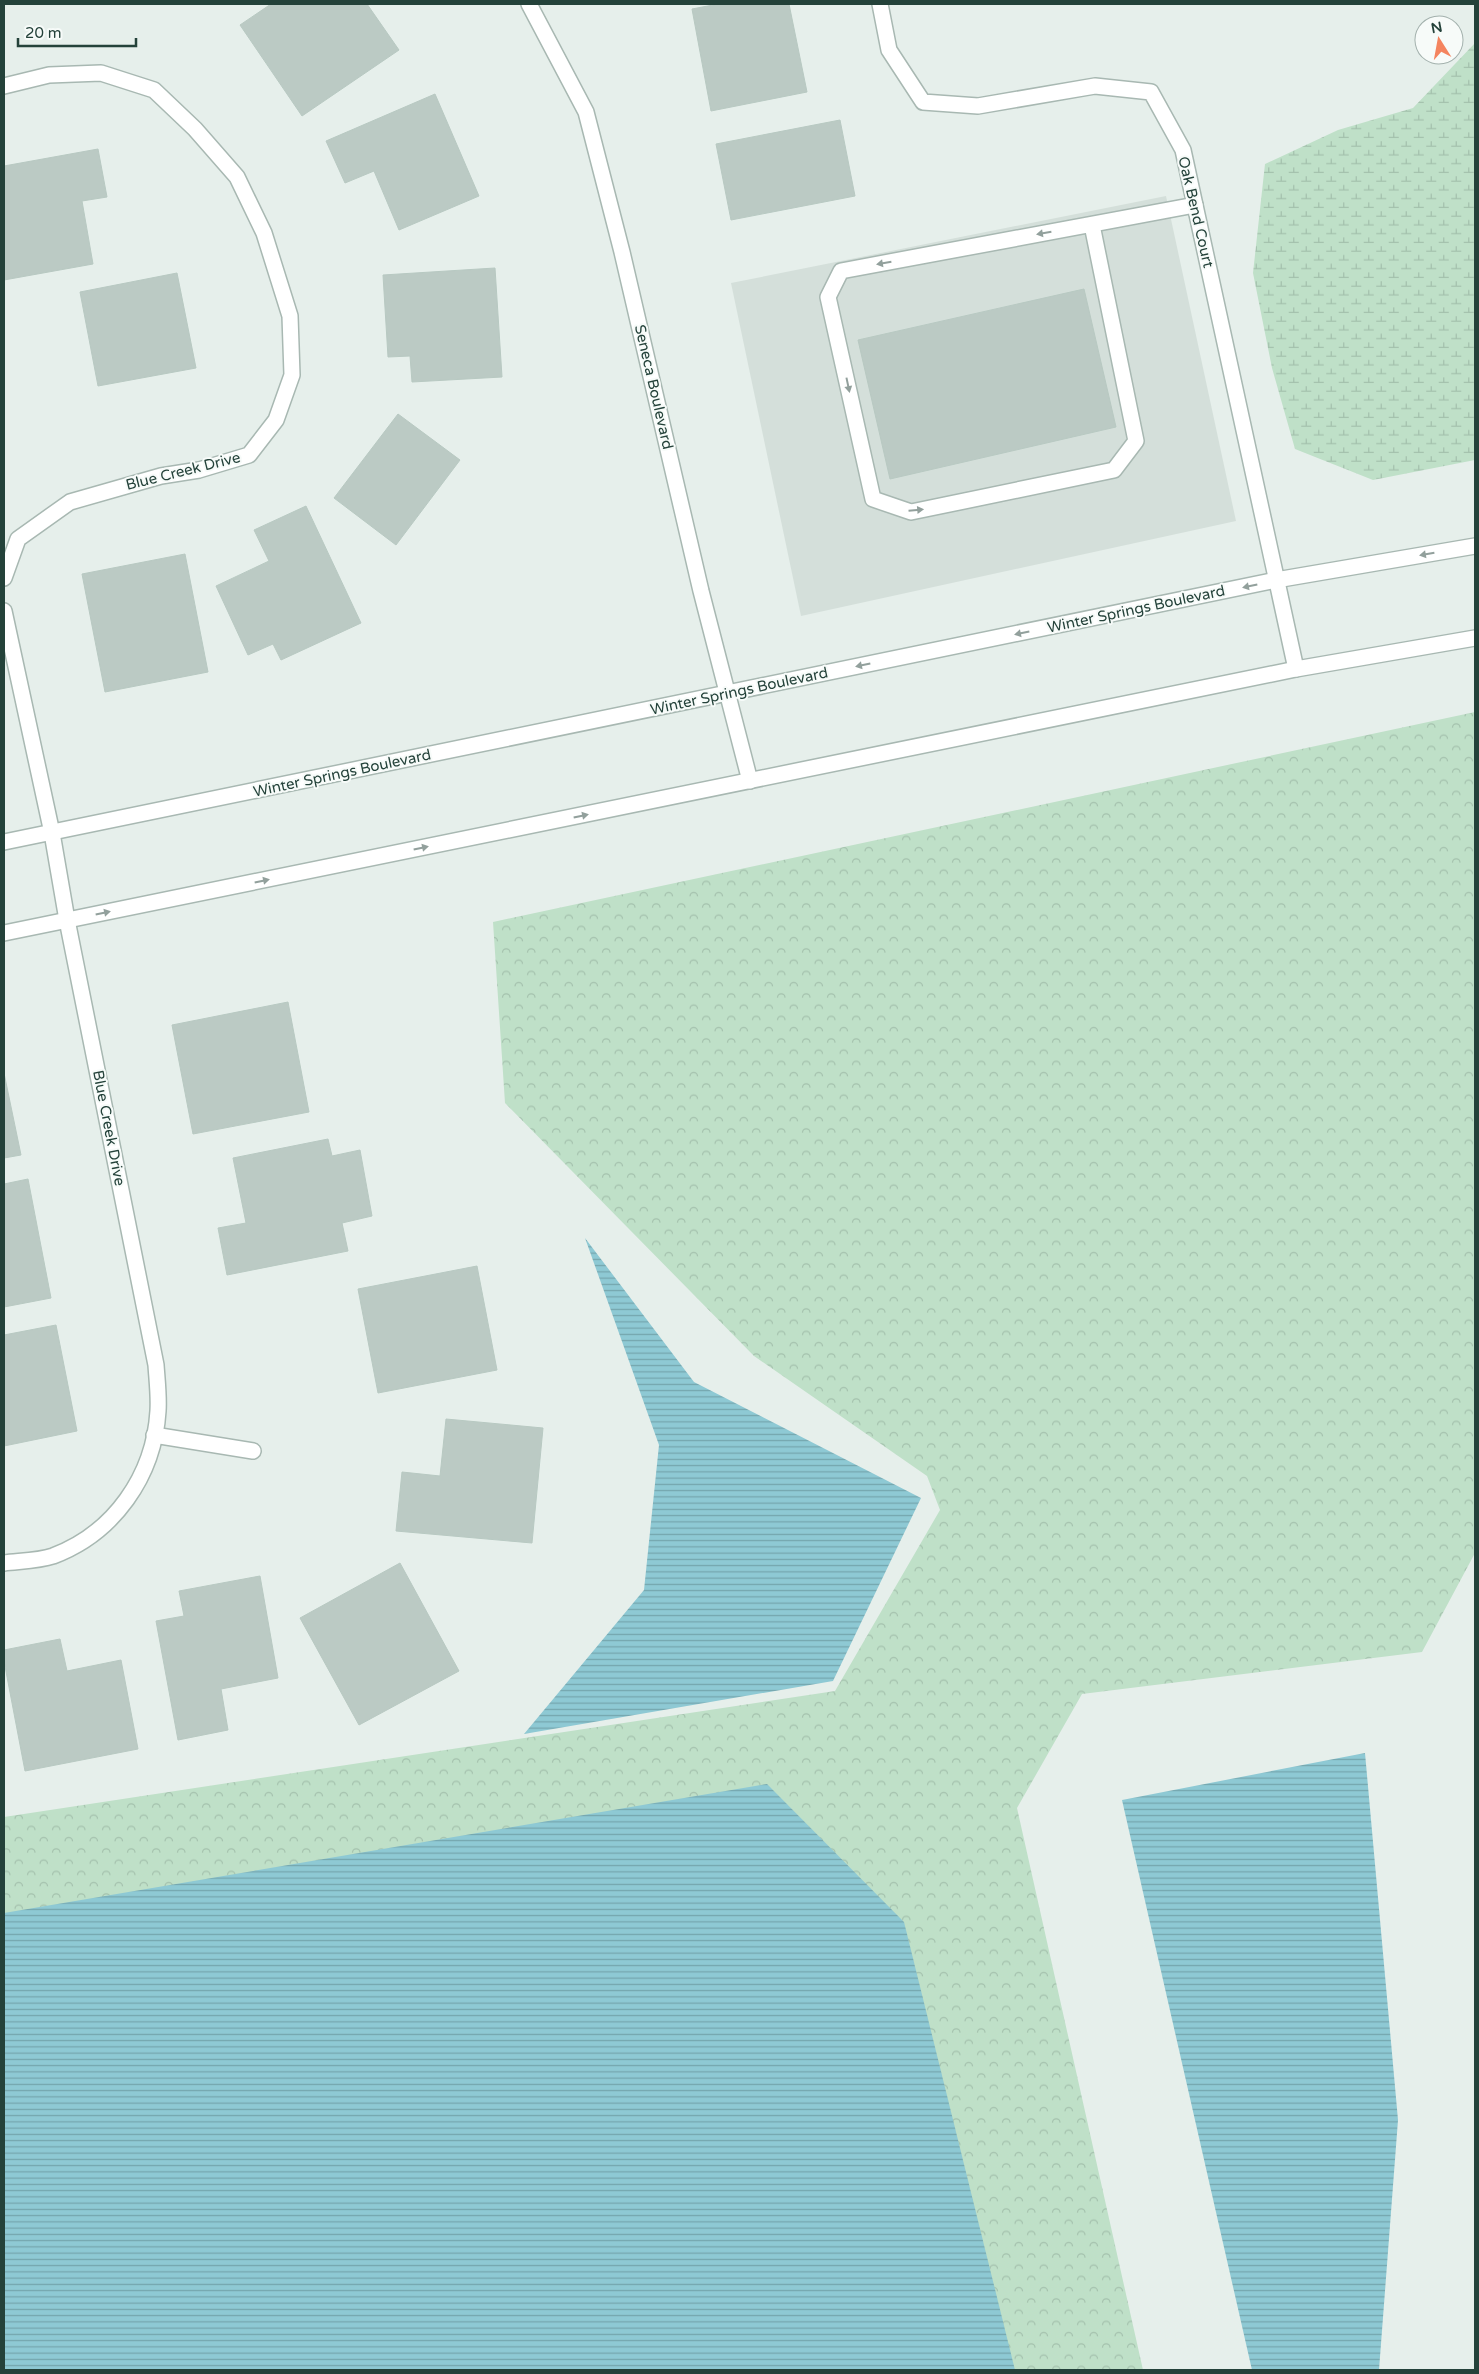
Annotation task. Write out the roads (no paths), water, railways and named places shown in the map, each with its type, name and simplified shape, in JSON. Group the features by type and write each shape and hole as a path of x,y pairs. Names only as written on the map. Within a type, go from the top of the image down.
{"street":[{"name":"Seneca Boulevard","path":"529,4 586,112 622,252 701,590 750,781"},
{"name":"Oak Bend Court","path":"880,4 889,50 923,102 978,106 1095,86 1151,92 1183,150 1296,669"},
{"name":"Blue Creek Drive","path":"4,86 49,76 101,73 154,90 194,129 237,177 264,233 290,316 292,375 276,420 249,455 199,470 161,476 70,502 18,538 4,578"},
{"path":"1092,224 1136,441 1114,470 911,512 873,499 828,297 841,271 1092,224 1195,205"},
{"name":"Winter Springs Boulevard","path":"4,842 1276,580 1475,546"},
{"name":"Blue Creek Drive","path":"4,611 52,833 67,920 156,1365 158,1411 150,1454 138,1484 116,1515 81,1542 51,1556 4,1563"},
{"path":"4,933 1296,669 1475,638"},
{"path":"154,1435 253,1451"}],"water":[{"path":"585,1238 694,1382 921,1498 833,1681 524,1734 644,1590 659,1445"},
{"path":"1365,1753 1398,2120 1379,2370 1252,2370 1122,1800"},
{"path":"767,1784 904,1922 1015,2370 4,2370 4,1913"}]}
